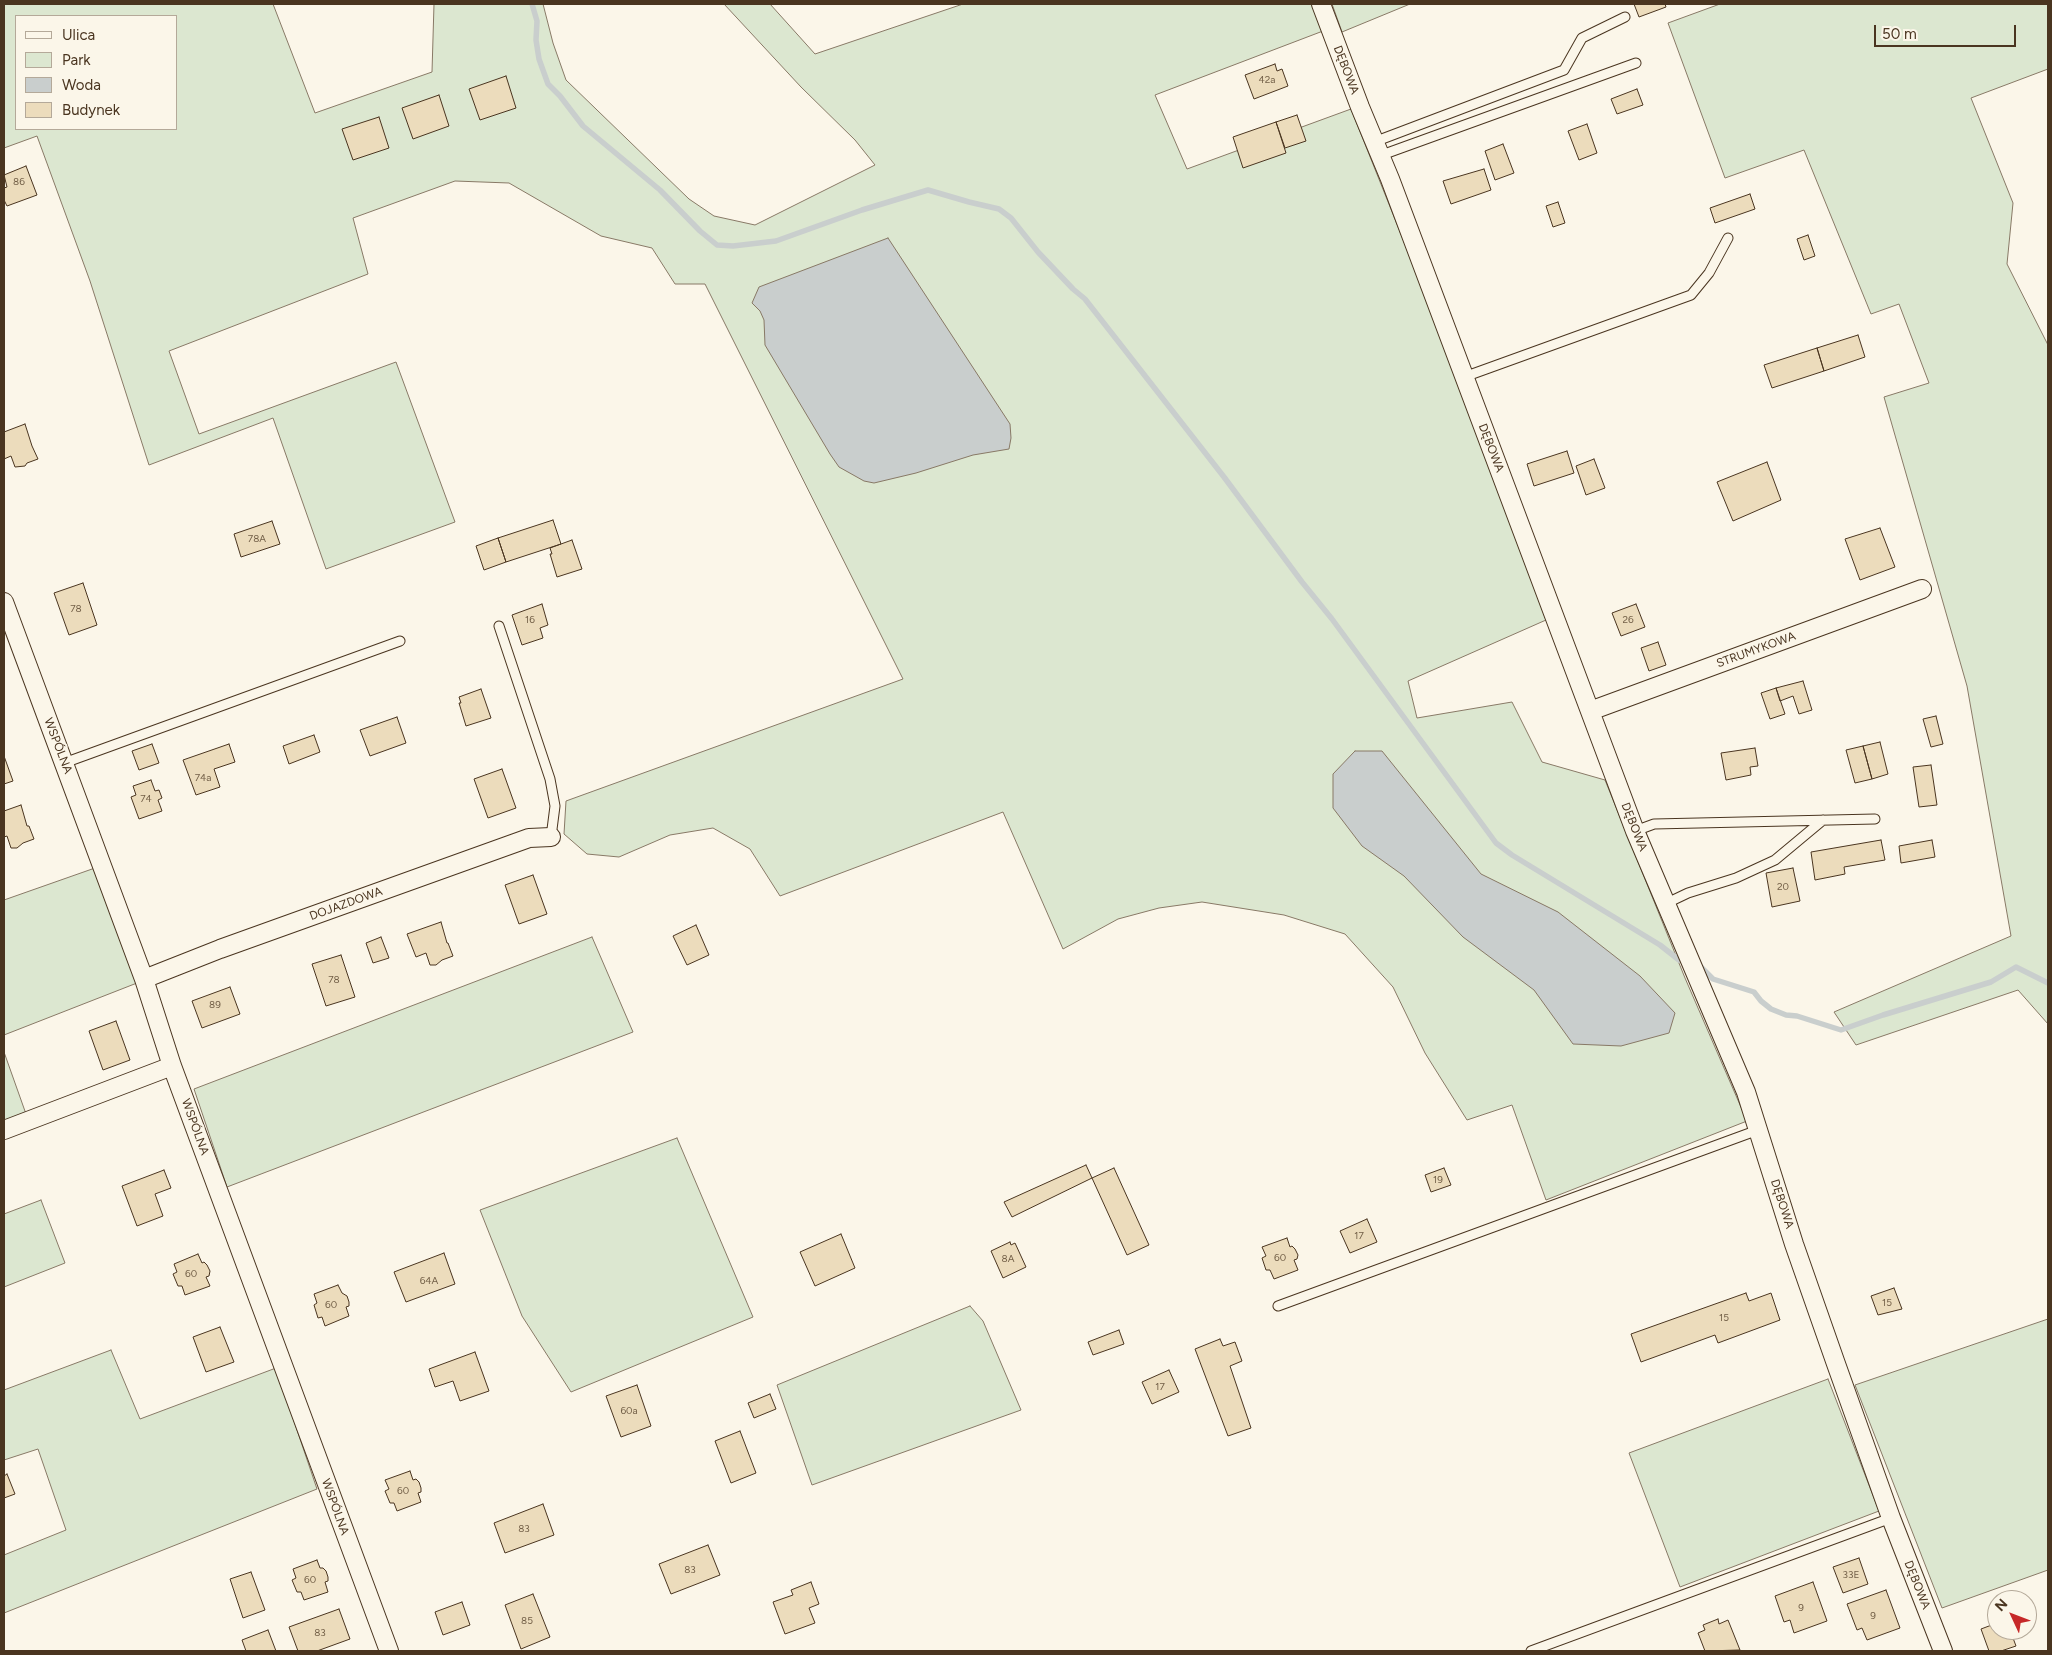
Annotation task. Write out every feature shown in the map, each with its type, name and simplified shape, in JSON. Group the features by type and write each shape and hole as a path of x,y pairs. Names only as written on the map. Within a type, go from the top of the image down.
{"street":[{"name":"DĘBOWA","path":"1321,4 1376,149 1390,179 1635,831 1746,1092 1800,1262 1891,1518 1943,1651"},
{"name":"STRUMYKOWA","path":"1590,711 1922,589"},
{"name":"WSPÓLNA","path":"4,602 144,979 172,1066 389,1651"},
{"name":"DOJAZDOWA","path":"144,979 220,949 529,838 551,837"},
{"path":"4,1130 172,1066"}],"lane":[{"path":"1376,149 1564,70 1582,38 1625,17"},
{"path":"1376,149 1636,63"},
{"path":"1464,377 1691,295 1709,273 1728,238"},
{"path":"499,626 550,779 555,806 551,837"},
{"path":"64,763 400,641"},
{"path":"1635,831 1654,824 1875,819"},
{"path":"1667,903 1688,893 1736,878 1775,860 1823,820"},
{"path":"1278,1306 1758,1130"},
{"path":"1531,1651 1891,1518"}],"green space":[{"path":"4,4 273,4 315,113 432,72 434,4 543,4 553,43 566,80 689,199 714,216 755,225 875,165 855,140 801,87 724,4 770,4 815,54 963,4 1313,4 1323,31 1155,95 1187,169 1351,109 1501,493 1546,620 1408,681 1417,718 1512,702 1542,762 1605,780 1685,978 1747,1121 1546,1200 1512,1105 1467,1120 1425,1053 1393,987 1345,934 1284,915 1202,902 1159,908 1118,919 1063,949 1003,812 780,896 750,849 713,828 670,835 619,857 587,854 564,834 566,801 903,679 705,284 675,284 652,248 601,236 509,183 455,181 353,218 368,274 169,351 199,434 396,362 455,522 326,569 273,418 149,465 90,281 37,136 4,148"},
{"path":"1332,4 1410,4 1342,32"},
{"path":"1720,4 2048,4 2048,69 1971,98 2013,203 2007,264 2048,345 2048,1024 2018,990 1856,1045 1834,1012 2011,936 1967,686 1884,397 1929,383 1899,304 1871,314 1804,150 1725,178 1668,23"},
{"path":"95,868 137,983 4,1035 4,900"},
{"path":"592,937 633,1032 227,1187 194,1089"},
{"path":"4,1052 26,1114 4,1122"},
{"path":"677,1138 753,1317 571,1392 522,1316 480,1210"},
{"path":"41,1200 65,1263 4,1287 4,1214"},
{"path":"970,1306 983,1321 1021,1410 812,1485 777,1385"},
{"path":"2048,1319 2048,1570 1992,1590 1987,1590 1987,1592 1942,1608 1855,1385"},
{"path":"111,1350 140,1419 276,1368 317,1489 4,1613 4,1555 66,1530 38,1449 4,1460 4,1390"},
{"path":"1828,1379 1879,1511 1680,1587 1629,1453"}],"water":[{"path":"888,238 1010,424 1011,438 1009,449 973,455 916,473 874,483 864,481 839,467 830,454 765,345 764,320 760,311 752,303 759,287"},
{"path":"1355,751 1382,751 1481,874 1558,912 1640,976 1675,1013 1669,1033 1621,1046 1573,1044 1534,990 1463,937 1404,876 1362,846 1333,808 1333,774"}],"building":[{"path":"1634,4 1665,4 1666,7 1639,17"},
{"path":"1275,64 1277,71 1282,69 1288,86 1254,99 1245,75"},
{"path":"506,76 516,108 480,120 469,89"},
{"path":"1637,89 1643,105 1617,114 1611,99"},
{"path":"439,95 449,126 413,139 402,108"},
{"path":"1297,115 1306,141 1285,148 1276,122"},
{"path":"379,117 389,148 353,160 342,129"},
{"path":"1276,122 1286,153 1243,168 1233,137"},
{"path":"1587,124 1597,153 1579,160 1568,131"},
{"path":"1503,144 1514,173 1495,180 1485,151"},
{"path":"26,166 37,195 7,206 4,200 4,188 7,187 4,175"},
{"path":"1484,169 1491,190 1451,204 1443,181"},
{"path":"1750,194 1755,209 1715,223 1710,208"},
{"path":"1558,202 1565,223 1553,227 1546,206"},
{"path":"1808,235 1815,256 1804,260 1797,239"},
{"path":"1858,335 1865,357 1824,371 1817,348"},
{"path":"1817,348 1824,371 1772,388 1764,365"},
{"path":"25,424 38,459 27,463 25,466 15,467 11,456 4,459 4,432"},
{"path":"1567,451 1574,473 1534,486 1527,464"},
{"path":"1594,459 1605,488 1586,495 1576,466"},
{"path":"1767,462 1781,500 1733,521 1717,482"},
{"path":"553,520 561,544 506,562 498,538"},
{"path":"272,521 280,544 241,557 234,534"},
{"path":"1880,528 1895,567 1860,580 1845,539"},
{"path":"498,538 506,562 484,570 476,546"},
{"path":"572,540 582,569 557,577 550,548"},
{"path":"83,583 97,625 69,635 54,593"},
{"path":"542,604 548,625 540,628 543,638 522,645 512,615"},
{"path":"1636,604 1645,627 1621,636 1612,613"},
{"path":"1658,642 1666,665 1649,671 1641,648"},
{"path":"1803,681 1812,710 1799,714 1793,696 1780,701 1776,688"},
{"path":"1776,688 1785,714 1770,719 1761,693"},
{"path":"481,689 491,718 466,726 459,697"},
{"path":"1936,716 1943,744 1931,747 1923,719"},
{"path":"397,717 406,743 370,756 360,730"},
{"path":"314,735 320,752 289,764 283,746"},
{"path":"1880,742 1888,774 1872,779 1863,746"},
{"path":"152,744 159,763 139,770 132,751"},
{"path":"229,744 235,762 214,769 220,787 196,795 183,760"},
{"path":"1863,746 1872,779 1855,783 1846,750"},
{"path":"1755,748 1758,766 1750,767 1751,775 1726,780 1721,753"},
{"path":"4,756 13,781 4,784"},
{"path":"1931,765 1937,805 1919,807 1913,767"},
{"path":"502,769 516,808 488,818 474,779"},
{"path":"151,780 155,791 159,790 162,798 158,800 162,811 139,819 131,797 136,795 133,786"},
{"path":"21,805 27,826 29,826 34,839 23,843 17,848 11,848 7,836 4,837 4,811"},
{"path":"1881,840 1885,860 1844,867 1845,874 1815,880 1811,852"},
{"path":"1932,840 1935,857 1901,863 1899,846"},
{"path":"1793,868 1800,901 1772,907 1766,873"},
{"path":"533,875 547,914 519,924 505,885"},
{"path":"441,922 453,956 442,960 436,965 430,965 426,953 416,957 407,934"},
{"path":"696,925 709,955 687,965 673,936"},
{"path":"381,937 389,958 373,963 366,943"},
{"path":"341,955 355,997 326,1006 312,964"},
{"path":"230,987 240,1014 202,1028 192,1001"},
{"path":"116,1021 130,1060 103,1070 89,1031"},
{"path":"1086,1165 1092,1178 1012,1217 1004,1202"},
{"path":"1114,1168 1149,1245 1127,1255 1092,1178"},
{"path":"1444,1168 1451,1185 1431,1192 1425,1175"},
{"path":"164,1170 171,1188 155,1194 163,1216 137,1226 122,1186"},
{"path":"1367,1219 1377,1242 1350,1253 1340,1231"},
{"path":"841,1234 855,1268 815,1286 800,1252"},
{"path":"1287,1238 1290,1247 1292,1246 1295,1249 1298,1255 1297,1259 1294,1260 1298,1270 1274,1279 1270,1270 1266,1270 1262,1258 1266,1256 1262,1247"},
{"path":"1010,1242 1011,1245 1015,1243 1026,1267 1003,1278 991,1251"},
{"path":"444,1253 455,1284 406,1302 394,1272"},
{"path":"198,1254 202,1263 204,1262 207,1265 210,1271 209,1276 206,1277 210,1286 185,1295 182,1286 178,1286 173,1274 177,1272 174,1264"},
{"path":"338,1285 342,1293 347,1296 349,1306 346,1307 349,1316 325,1326 322,1317 318,1318 314,1305 317,1303 314,1294"},
{"path":"1894,1288 1902,1309 1878,1315 1871,1296"},
{"path":"1746,1293 1749,1301 1771,1293 1780,1320 1718,1343 1715,1335 1641,1362 1631,1334"},
{"path":"220,1327 234,1362 206,1372 193,1337"},
{"path":"1119,1330 1124,1344 1093,1355 1088,1342"},
{"path":"1220,1339 1223,1346 1235,1342 1242,1361 1230,1366 1251,1428 1228,1436 1195,1349"},
{"path":"475,1352 489,1391 460,1401 453,1381 435,1387 429,1369"},
{"path":"1169,1370 1179,1392 1152,1404 1142,1382"},
{"path":"637,1385 651,1426 621,1437 606,1396"},
{"path":"770,1394 776,1409 754,1418 748,1403"},
{"path":"740,1431 756,1473 731,1483 715,1441"},
{"path":"410,1471 413,1480 416,1479 419,1482 421,1492 418,1493 421,1502 397,1511 394,1503 390,1503 385,1491 389,1489 385,1480"},
{"path":"7,1474 15,1494 4,1498 4,1476"},
{"path":"543,1504 554,1535 505,1553 494,1523"},
{"path":"708,1545 720,1575 671,1594 659,1564"},
{"path":"1859,1558 1868,1584 1843,1593 1833,1567"},
{"path":"317,1560 320,1568 326,1571 328,1581 325,1582 328,1592 304,1600 301,1592 297,1592 292,1580 296,1578 293,1569"},
{"path":"251,1572 265,1610 243,1618 230,1579"},
{"path":"811,1582 819,1604 809,1608 815,1623 785,1634 773,1602 793,1595 791,1590"},
{"path":"1813,1582 1827,1621 1794,1633 1790,1620 1784,1622 1775,1596"},
{"path":"1886,1590 1900,1628 1867,1640 1862,1628 1857,1630 1847,1604"},
{"path":"533,1594 550,1637 521,1649 505,1605"},
{"path":"462,1602 470,1625 443,1635 435,1612"},
{"path":"339,1609 350,1639 317,1651 298,1651 289,1627"},
{"path":"1718,1619 1719,1624 1728,1620 1740,1650 1705,1651 1698,1633 1705,1630 1703,1625"},
{"path":"1987,1627 1987,1640 2014,1640 2016,1646 2001,1651 1989,1651 1981,1629"},
{"path":"268,1630 276,1651 246,1651 242,1640"}],"waterway":[{"path":"532,4 537,21 536,40 539,59 548,84 560,96 583,126 660,190 700,231 717,245 733,246 776,241 862,210 928,190 999,209 1011,218 1038,252 1085,299 1224,477 1332,619 1496,843 1512,855 1660,945 1679,960"},
{"path":"1701,967 1713,979 1754,992 1771,1009 1841,1030 1991,982 2016,967 2048,983"}]}
